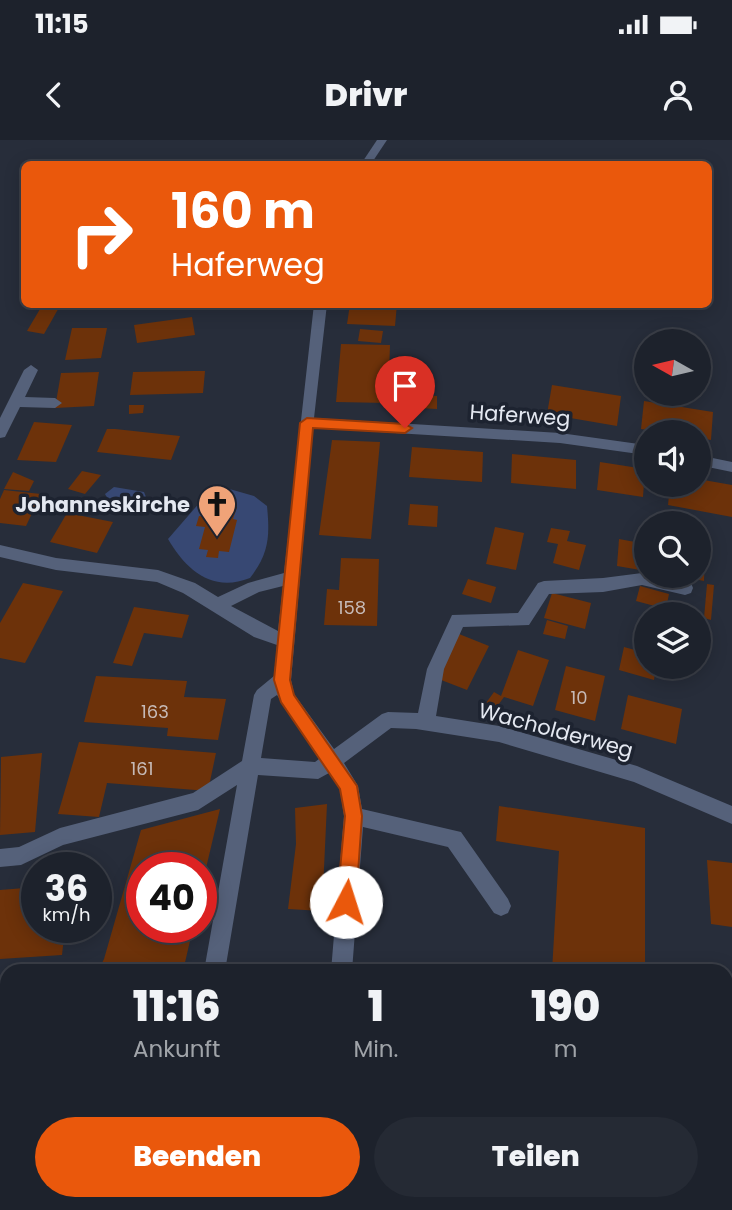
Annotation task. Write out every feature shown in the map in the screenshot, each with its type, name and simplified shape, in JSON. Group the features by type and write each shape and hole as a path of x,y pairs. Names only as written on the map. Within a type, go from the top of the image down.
{"street":[{"path":"368,161 382,140"},
{"path":"321,308 282,680 286,697 349,786 354,816 342,964"},
{"path":"0,433 31,370"},
{"path":"16,402 55,403"},
{"name":"Haferweg","path":"307,423 560,438 634,448"},
{"path":"711,463 732,467"},
{"path":"0,551 56,564 158,576 189,588 260,632 273,638 285,639"},
{"path":"218,606 233,596 272,580 293,578"},
{"path":"426,722 430,681 440,650 457,620 523,620 544,588 634,580"},
{"path":"215,964 264,695 282,680"},
{"name":"Wacholderweg","path":"250,766 318,771 388,720 426,722 499,734 637,774 732,815"},
{"path":"0,858 21,856 60,837 198,801 250,766"},
{"path":"354,816 454,839 501,906"}],"shaded area":[{"path":"114,487 144,492 146,497 142,502 130,506 109,501 105,494"},
{"path":"226,488 254,496 267,506 268,527 265,552 250,578 224,583 202,576 192,569 168,539 208,493"}],"building":[{"path":"41,308 59,308 44,334 27,331"},
{"path":"349,308 397,308 395,326 347,324"},
{"path":"192,317 195,335 137,343 134,325"},
{"path":"72,328 107,328 101,358 65,360"},
{"path":"360,329 383,331 381,343 358,341"},
{"path":"341,344 390,345 388,403 336,402"},
{"path":"205,371 203,393 130,395 133,372"},
{"path":"99,372 94,406 55,408 61,373"},
{"path":"552,385 621,396 617,426 547,414"},
{"path":"420,395 437,396 437,409 419,408"},
{"path":"129,405 144,405 143,413 129,414"},
{"path":"643,406 675,406 713,412 711,440 711,420 642,420"},
{"path":"34,422 72,425 56,462 17,460"},
{"path":"107,429 180,436 171,460 97,452"},
{"path":"332,440 380,442 371,539 319,535"},
{"path":"412,447 483,452 482,482 409,477"},
{"path":"512,454 576,460 576,489 511,483"},
{"path":"600,462 634,467 634,496 597,490"},
{"path":"82,471 101,475 85,494 68,489"},
{"path":"13,472 34,481 29,491 4,489"},
{"path":"711,481 732,485 732,517 668,505 669,497 711,497"},
{"path":"4,490 41,494 26,526 0,523 0,499"},
{"path":"410,504 438,506 437,527 408,525"},
{"name":"Johanneskirche","path":"214,505 237,507 233,519 237,520 229,552 219,551 218,558 206,557 208,550 199,549 205,527 196,526 199,516 210,517"},
{"path":"67,513 113,522 97,553 50,542"},
{"path":"495,527 524,533 516,570 486,564"},
{"path":"551,528 570,531 567,541 586,545 579,570 553,563 558,544 547,542"},
{"path":"619,539 634,542 634,569 617,566"},
{"path":"341,558 379,559 377,626 324,625 327,589 339,590"},
{"path":"468,579 496,587 491,603 462,594"},
{"path":"23,583 63,591 25,663 0,658 0,623"},
{"path":"714,585 711,620 711,602 705,602 707,588"},
{"path":"639,588 669,594 667,602 636,601"},
{"path":"552,593 591,603 585,629 544,618"},
{"path":"134,607 189,615 182,638 144,633 132,666 113,663"},
{"path":"547,620 568,626 565,639 543,634"},
{"path":"459,634 489,646 467,690 436,678"},
{"path":"624,647 634,650 634,674 619,670"},
{"path":"518,650 549,660 533,706 504,697 496,708 486,703 494,692 501,696"},
{"path":"566,666 605,676 595,721 555,710"},
{"path":"96,676 187,681 184,697 226,699 218,740 167,736 168,728 84,722"},
{"path":"628,695 682,709 676,744 621,729"},
{"path":"79,742 216,753 208,791 107,783 99,817 58,814"},
{"path":"42,753 35,832 0,835 1,757"},
{"path":"327,804 322,911 288,909 296,844 295,808"},
{"path":"499,806 645,828 645,964 552,964 559,851 496,841"},
{"path":"220,809 210,852 135,852 141,830"},
{"path":"707,860 732,863 732,927 711,924"},
{"path":"126,882 126,943 190,943 185,964 102,964 109,943 112,943 112,931"},
{"path":"21,888 21,943 63,943 62,955 0,959 0,890"}],"place":[{"name":"Johanneskirche","path":"217,538"}],"route":[{"path":"346,902 354,816 349,786 286,697 282,680 307,423 405,428"}]}
